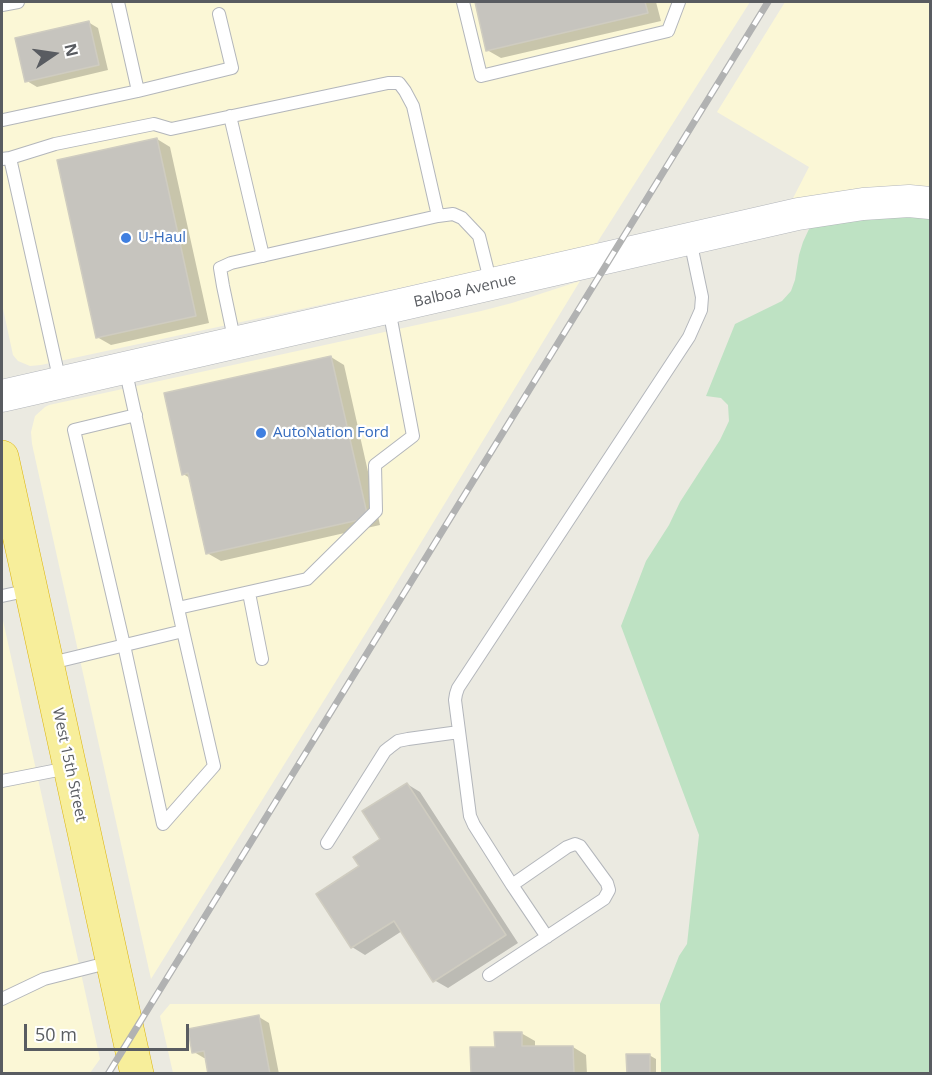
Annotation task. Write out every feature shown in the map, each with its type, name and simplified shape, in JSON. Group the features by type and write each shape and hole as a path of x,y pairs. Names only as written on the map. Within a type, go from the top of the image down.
{"highway":[{"name":"West 15th Street","path":"2,458 16,593 47,664 137,1074"}],"street":[{"name":"Balboa Avenue","path":"2,396 798,214 883,202 930,203"}],"lane":[{"path":"2,5 18,2"},
{"path":"118,2 138,91"},
{"path":"463,2 482,76 668,31 679,2"},
{"path":"2,118 138,91 232,68 219,15"},
{"path":"60,382 6,158 55,144 154,124 171,129 388,83 399,83 413,106 438,216"},
{"path":"231,116 263,256"},
{"path":"235,343 220,268 231,263 438,216 453,214 462,218 479,236 491,285"},
{"path":"547,937 470,816 455,700 458,688 697,322 702,297 690,239"},
{"path":"178,608 307,579 376,511 375,465 412,436 388,308"},
{"path":"125,367 136,415 183,631 214,766 163,824 74,430 136,415"},
{"path":"249,593 262,659"},
{"path":"47,664 183,631"},
{"path":"327,843 385,751 398,741 459,732"},
{"path":"2,781 70,768"},
{"path":"489,975 604,899 609,890 607,883 580,846 575,844 567,847 512,885"},
{"path":"2,999 44,979 113,962"}],"shaded area":[{"name":"U-Haul","path":"2,2 750,2 595,246 30,366 18,361 13,355 2,304"},
{"path":"785,2 930,2 930,191 790,204 809,167 717,112"},
{"path":"580,281 377,615 151,979 32,444 31,432 35,416 49,405 481,311"},
{"path":"2,616 100,1059 90,1073 2,1073"},
{"path":"170,1004 681,1004 678,1074 173,1073 160,1016"}],"green space":[{"path":"891,216 930,217 930,1073 661,1073 660,1004 679,956 687,944 699,835 621,626 646,561 720,440 729,421 728,405 721,398 706,396 735,324 782,301 791,291 799,255 809,229 819,223"}],"building":[{"path":"475,2 645,2 648,13 486,51"},
{"path":"89,21 99,65 25,82 15,38"},
{"name":"U-Haul","path":"157,138 196,316 96,338 57,160"},
{"name":"AutoNation Ford","path":"331,356 368,518 206,554 188,473 182,475 164,393"},
{"path":"407,783 506,935 433,982 394,921 351,948 316,894 359,866 353,857 380,839 362,811"},
{"path":"259,1015 270,1074 208,1074 204,1051 192,1053 188,1029"},
{"path":"494,1032 522,1032 522,1046 573,1046 574,1074 471,1074 470,1047 495,1047"},
{"path":"626,1054 650,1054 650,1074 627,1074"}],"railway":[{"path":"108,1074 768,2"}],"place":[{"name":"U-Haul","path":"126,238"},
{"name":"AutoNation Ford","path":"261,433"}]}
